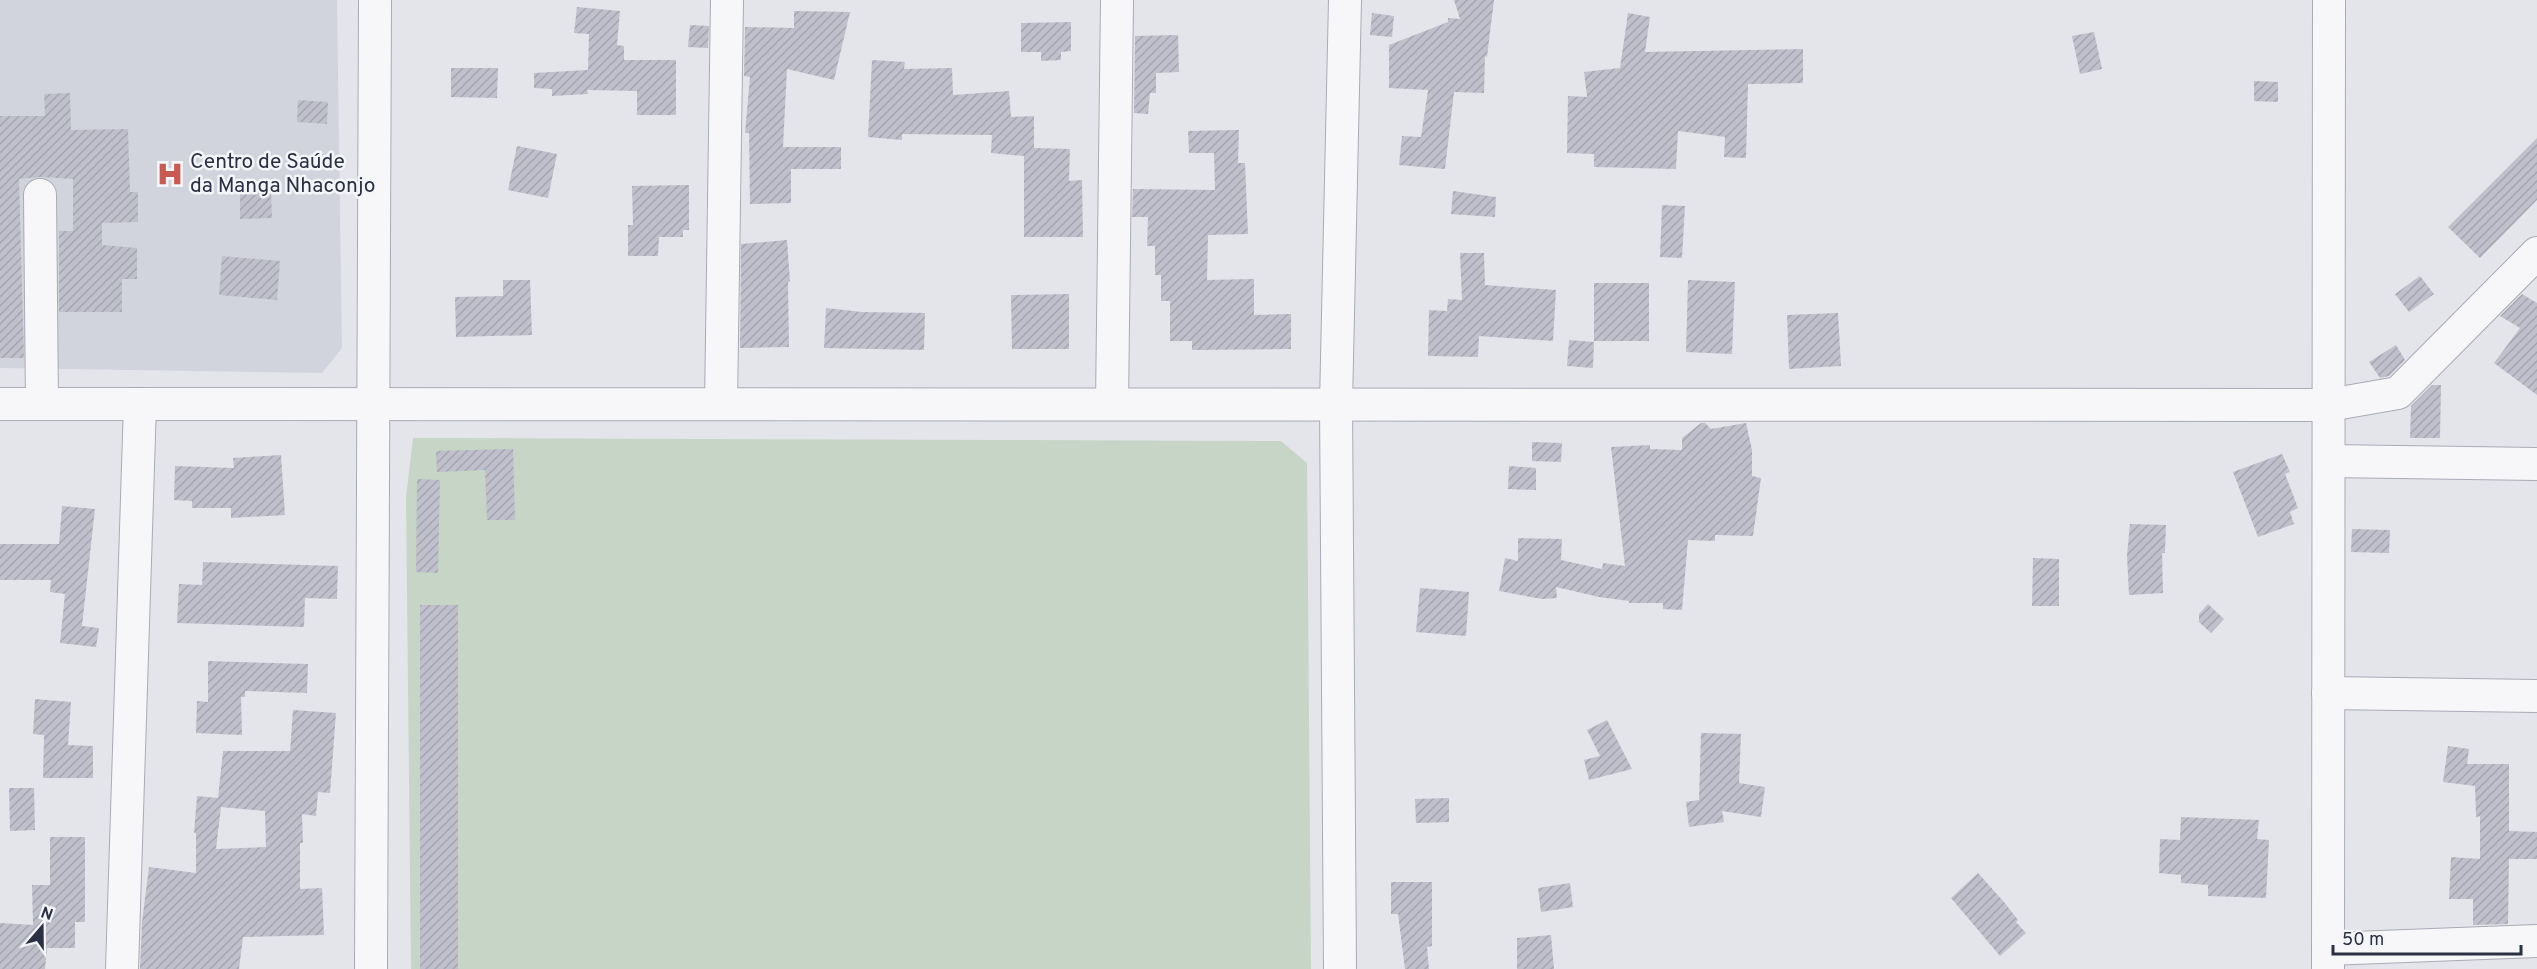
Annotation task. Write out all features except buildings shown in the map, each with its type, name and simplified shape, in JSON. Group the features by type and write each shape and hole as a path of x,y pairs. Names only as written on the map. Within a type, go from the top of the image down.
{"street":[{"path":"371,969 375,0"},
{"path":"721,404 727,0"},
{"path":"1112,404 1117,0"},
{"path":"1340,969 1336,404 1345,0"},
{"path":"2329,0 2328,959 2537,941"},
{"path":"40,195 42,404"},
{"path":"0,404 2329,405 2398,393 2537,252"},
{"path":"122,969 140,404"},
{"path":"2329,461 2537,464"},
{"path":"2328,693 2537,696"}],"shaded area":[{"name":"Centro de Saúde da Manga Nhaconjo","path":"0,0 337,0 342,348 322,373 0,368"}],"green space":[{"path":"413,438 1281,441 1307,463 1311,969 411,969 406,497"}],"place":[{"name":"Centro de Saúde da Manga Nhaconjo","path":"170,174"}]}
